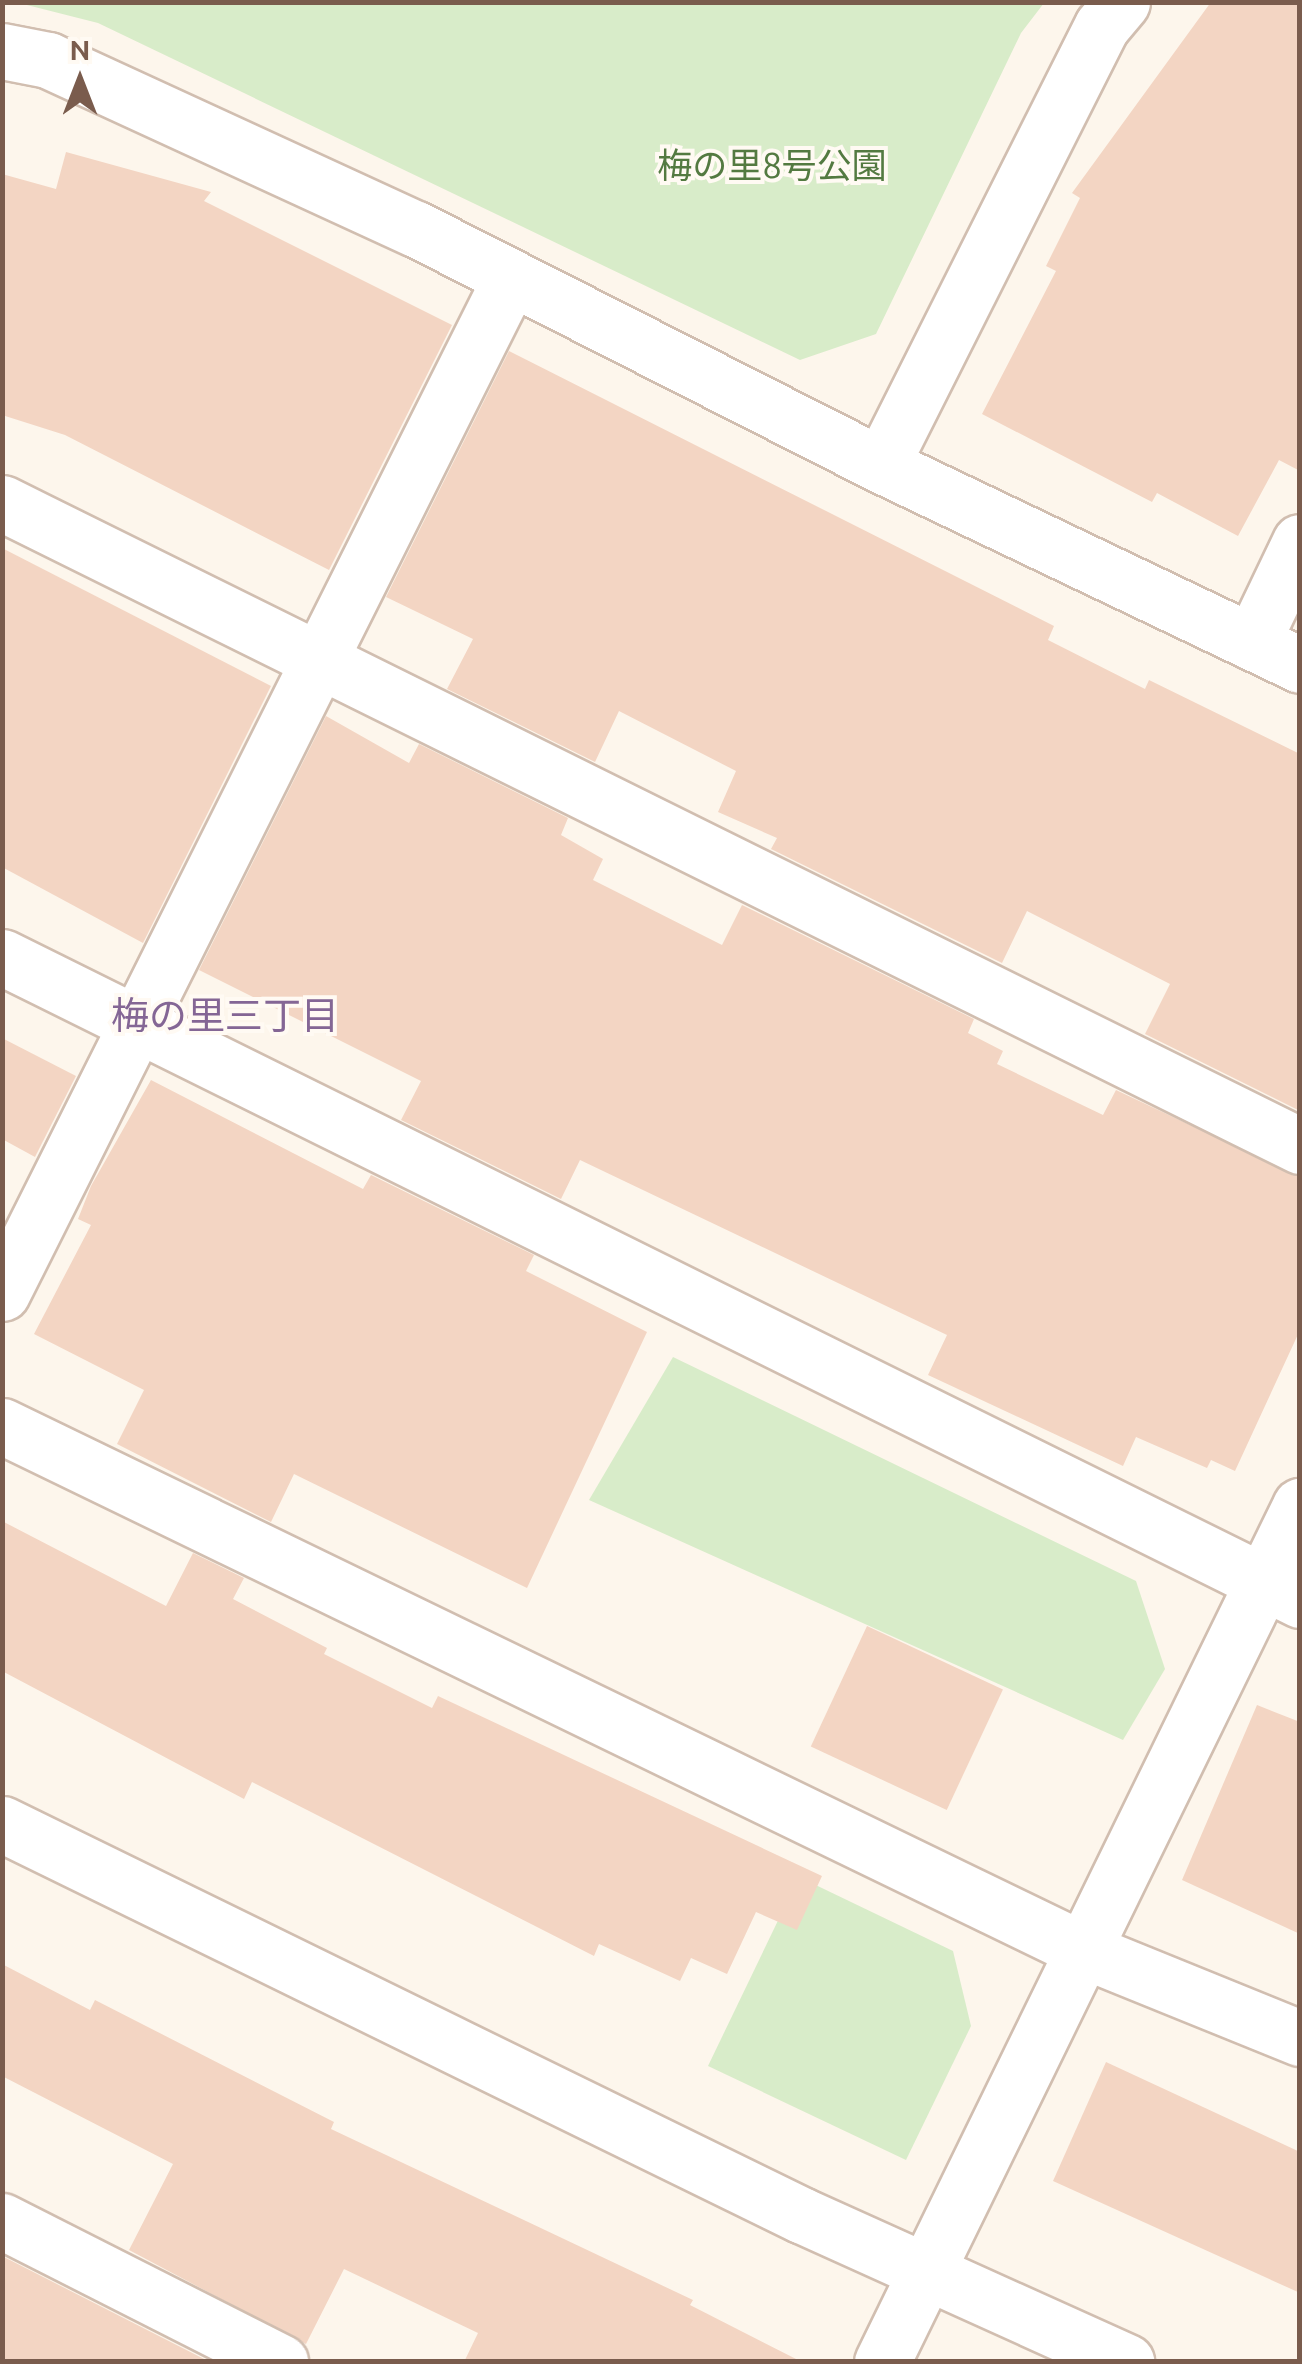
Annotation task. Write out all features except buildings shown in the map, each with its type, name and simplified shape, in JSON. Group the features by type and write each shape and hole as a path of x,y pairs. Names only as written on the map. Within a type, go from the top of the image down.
{"street":[{"path":"882,466 1102,26 1122,2"},
{"path":"2,51 48,60 512,277 882,466 1276,653 1300,542"},
{"path":"2,1292 318,654 512,277"},
{"path":"2,503 318,654 1300,1146"},
{"path":"2,957 1280,1592"},
{"path":"2,1426 1083,1950 1300,2038"},
{"path":"882,2362 1083,1950 1280,1592 1300,1506"},
{"path":"2,1824 926,2272 1126,2362"},
{"path":"2,2221 280,2362"}],"green space":[{"name":"梅の里8号公園","path":"19,3 1044,3 1021,33 876,334 800,360 98,23"},
{"path":"673,1357 1136,1581 1165,1669 1123,1740 589,1500"},
{"path":"799,1877 953,1951 971,2026 906,2160 708,2066"}],"district":[{"name":"梅の里三丁目","path":"225,1016"}]}
